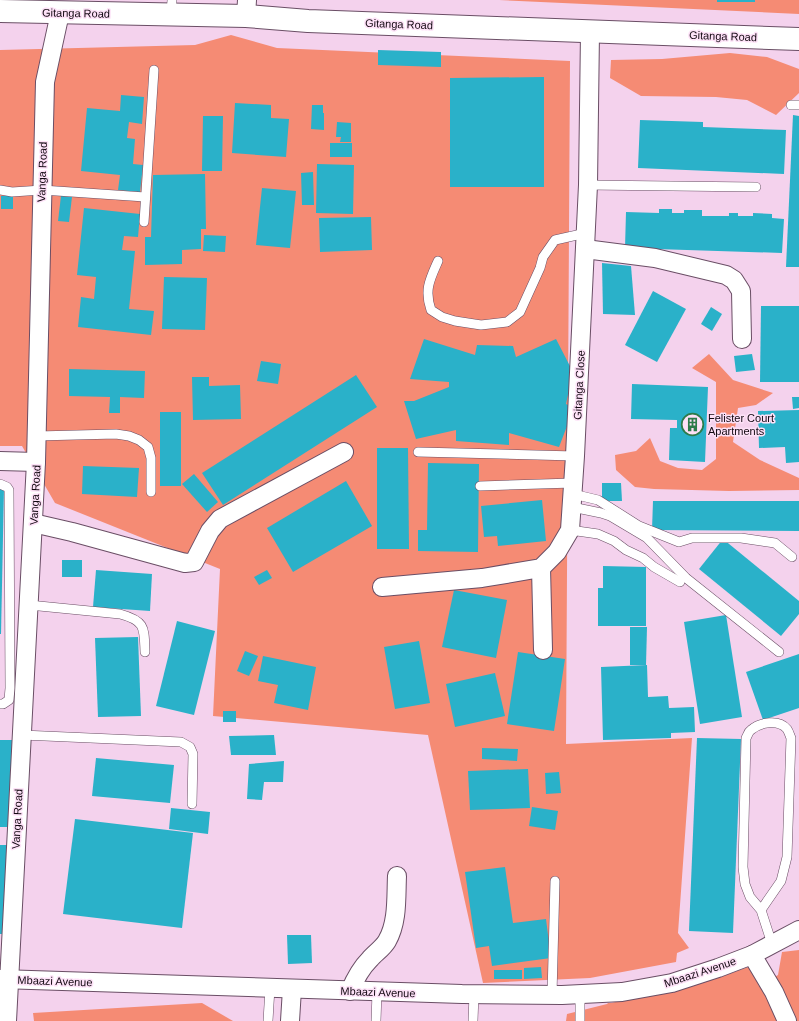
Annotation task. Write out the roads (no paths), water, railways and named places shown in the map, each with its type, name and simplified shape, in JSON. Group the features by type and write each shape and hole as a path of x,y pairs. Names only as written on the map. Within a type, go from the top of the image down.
{"main road":[{"name":"Gitanga Road","path":"0,11 60,13 172,8 247,8 308,21 799,39"}],"street":[{"name":"Vanga Road","path":"7,1021 4,979 22,735 36,462 45,82 60,13"},
{"name":"Gitanga Close","path":"541,568 557,552 570,530 588,185 590,32"},
{"path":"585,241 726,275 734,280 741,291 742,339"},
{"path":"33,523 72,532 185,563 194,562 210,531 220,519 344,452"},
{"path":"0,461 36,462"},
{"path":"382,587 482,578 541,568 543,650"},
{"path":"350,991 356,977 369,960 388,940 394,922 397,876"},
{"name":"Mbaazi Avenue","path":"4,979 377,992 552,995 622,992 672,983 718,968 752,955 799,930"},
{"path":"752,955 774,992 787,1021"},
{"path":"290,1021 292,989"}],"lane":[{"path":"144,222 154,70"},
{"path":"588,185 756,187"},
{"path":"0,190 12,192 42,190 145,197"},
{"path":"438,261 427,287 428,301 431,310 442,317 455,322 481,325 506,322 520,312 540,268 543,257 555,240 585,241"},
{"path":"37,436 116,434 129,436 138,440 148,447 151,458 151,492"},
{"path":"418,452 575,456"},
{"path":"0,484 3,484 9,490 10,688 9,700 3,704 0,704"},
{"path":"480,486 573,495 598,500 638,526 679,542 692,538 741,538 775,543 792,557"},
{"path":"573,495 647,538 686,578 779,652"},
{"path":"570,530 598,534 614,541 626,550 644,558 654,567 680,582"},
{"path":"29,605 120,614 134,618 141,624 145,652"},
{"path":"760,910 781,881 787,857 791,738 787,729 782,725 769,723 758,725 750,730 746,738 743,867 744,884 750,897 760,910 772,944"},
{"path":"22,735 181,742 190,747 193,754 192,804"},
{"path":"552,995 555,881"},
{"path":"268,1021 270,988"},
{"path":"376,1021 377,992"},
{"path":"473,1021 474,994"},
{"path":"580,994 580,1021"}],"place":[{"name":"Felister Court Apartments","path":"692,424"}]}
